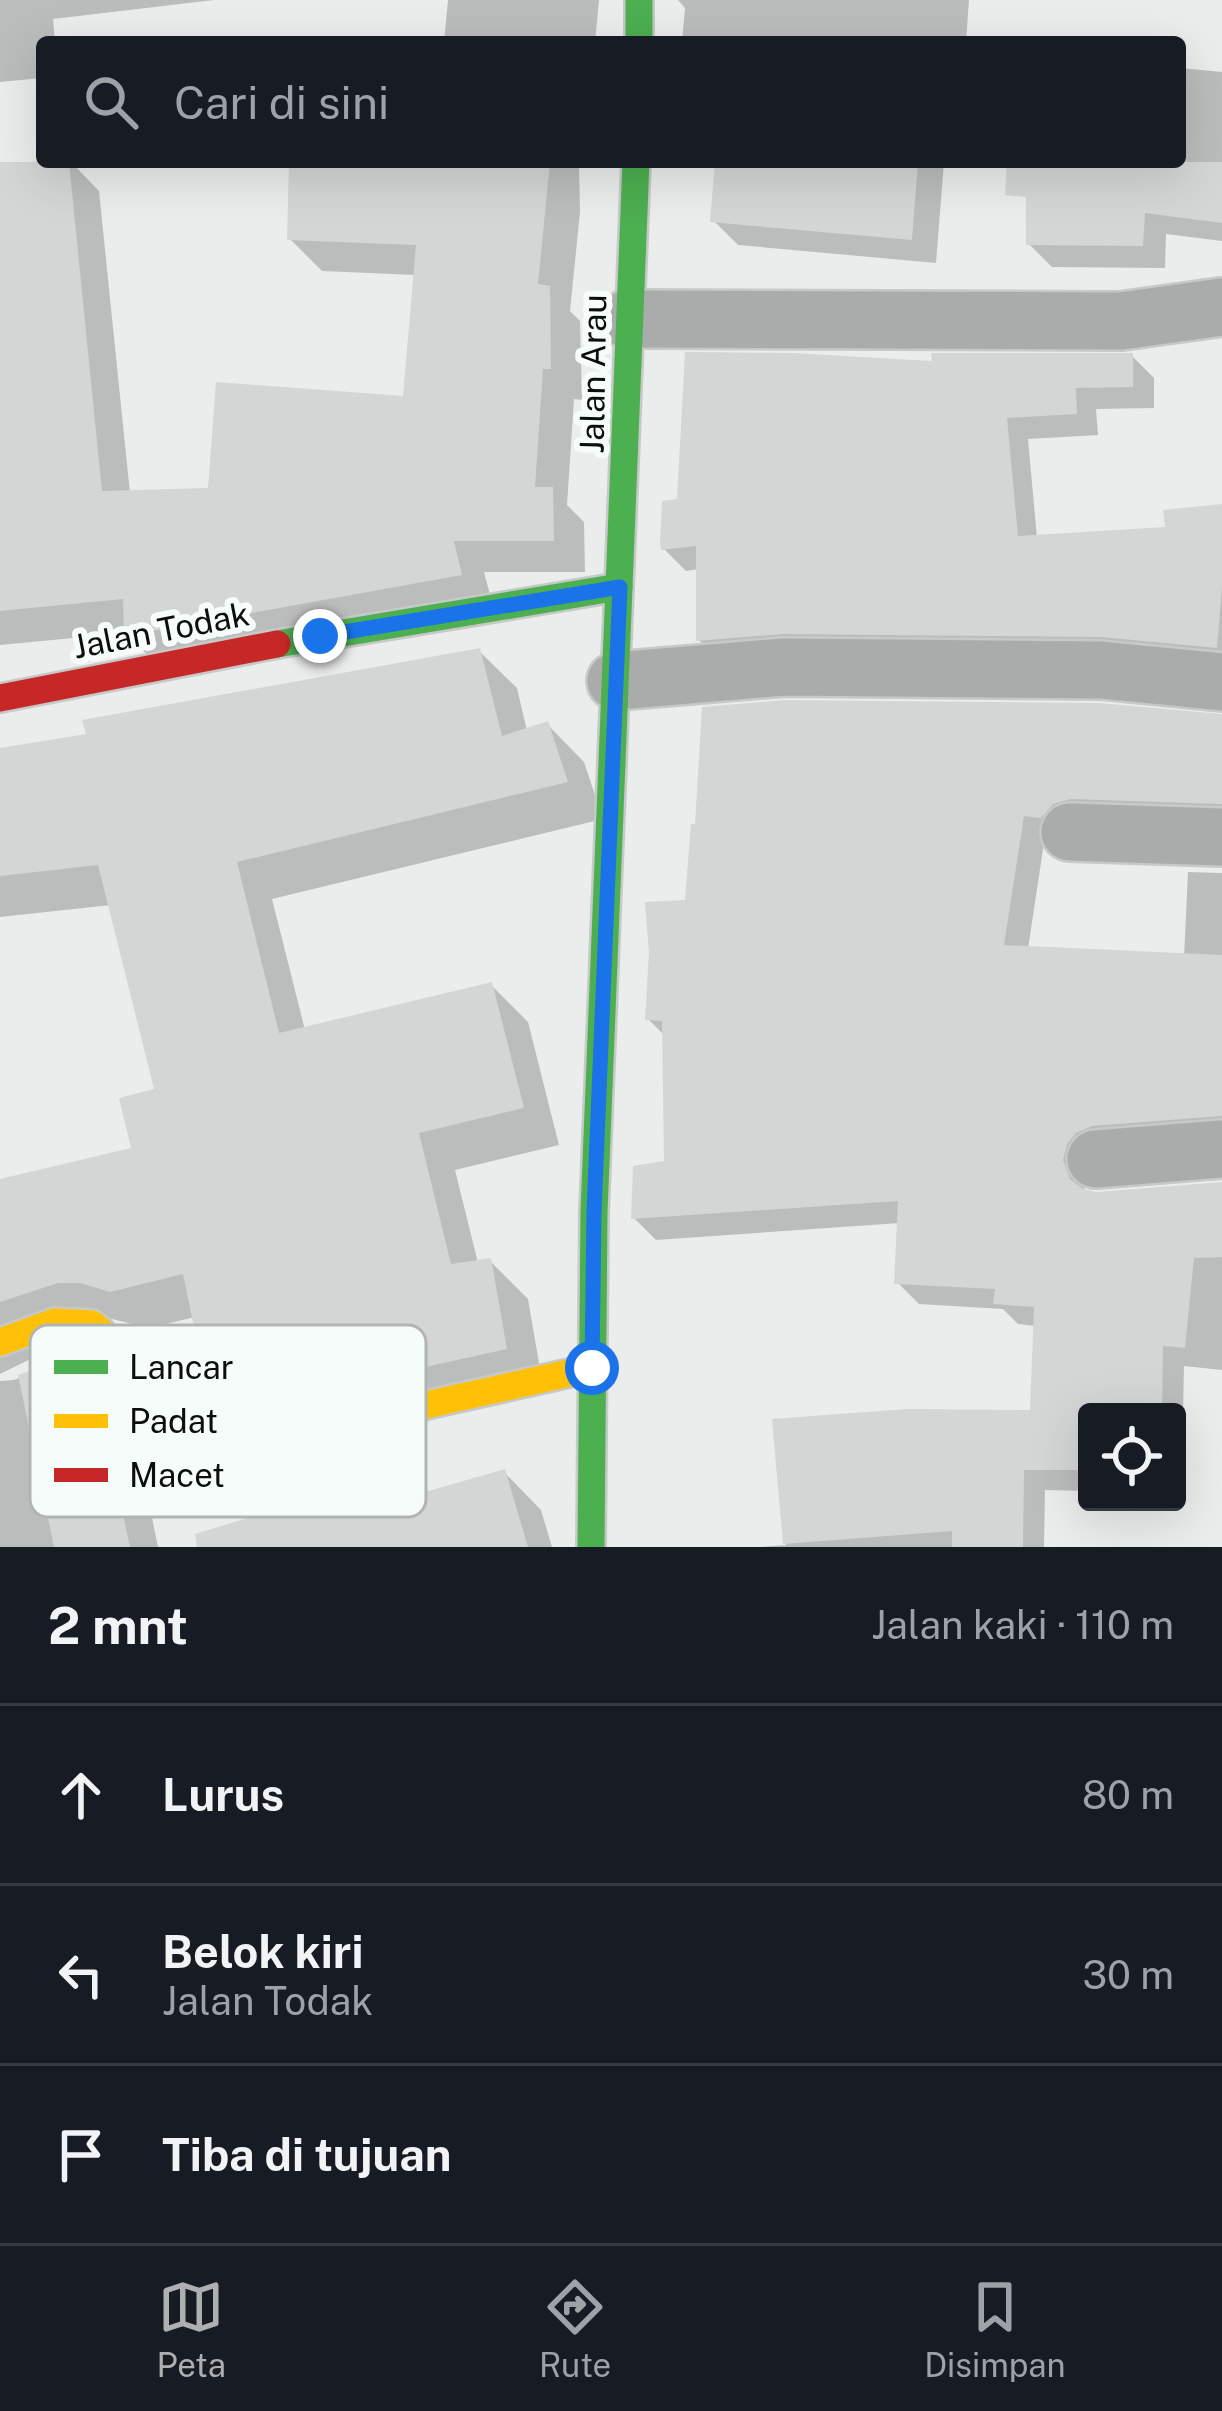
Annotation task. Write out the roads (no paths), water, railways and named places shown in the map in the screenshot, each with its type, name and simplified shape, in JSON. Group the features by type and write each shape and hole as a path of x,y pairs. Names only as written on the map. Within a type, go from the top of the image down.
{"street":[{"path":"639,0 639,36"},
{"name":"Jalan Arau","path":"590,1547 594,1212 628,488 627,319 636,168"},
{"path":"627,319 1121,321 1222,307"},
{"name":"Jalan Todak","path":"0,698 320,636 620,587"},
{"path":"616,681 784,667 1101,670 1222,682"},
{"path":"1070,832 1222,836"},
{"path":"1096,1160 1222,1149"},
{"path":"56,1325 72,1320 94,1325"},
{"path":"0,1342 30,1333"},
{"path":"426,1405 592,1368"}]}
